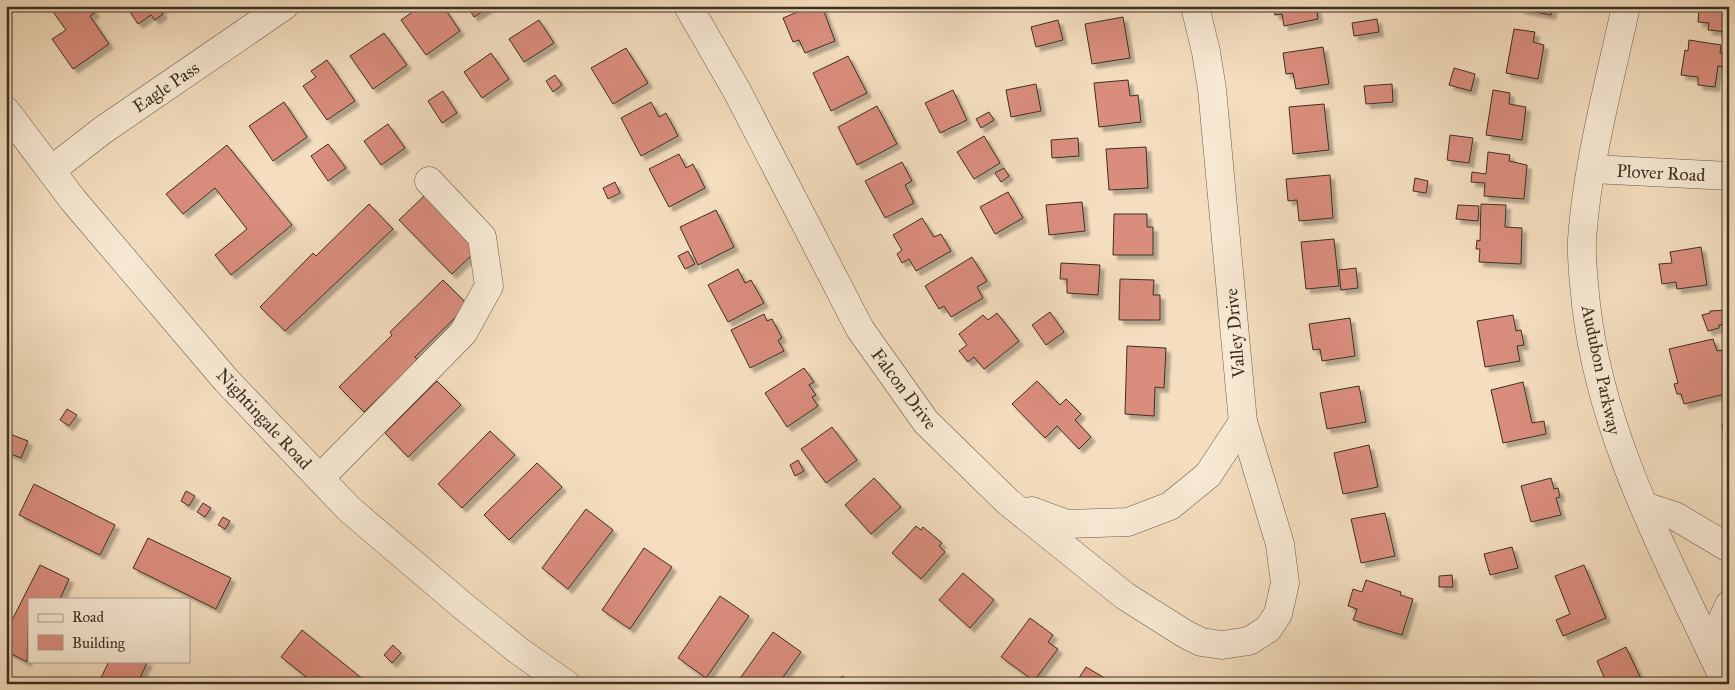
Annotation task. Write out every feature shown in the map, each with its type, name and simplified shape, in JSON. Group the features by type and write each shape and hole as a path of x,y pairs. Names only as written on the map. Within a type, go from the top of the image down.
{"street":[{"name":"Eagle Pass","path":"52,172 103,130 284,6"},
{"name":"Falcon Drive","path":"688,6 737,91 860,329 926,422 1008,502 1125,596 1201,642 1222,645 1249,642"},
{"name":"Valley Drive","path":"1195,6 1206,52 1212,89 1243,422 1280,544 1285,583 1278,614 1268,629 1249,642"},
{"name":"Audubon Parkway","path":"1626,6 1592,169 1582,240 1590,333 1608,414 1629,474 1726,684"},
{"name":"Nightingale Road","path":"6,111 79,207 226,380 349,509 463,606 519,651 566,684"},
{"name":"Plover Road","path":"1592,169 1729,176"},
{"path":"320,478 464,332 490,286 482,237 429,181"},
{"path":"1008,502 1067,524 1128,522 1170,506 1208,475 1243,422"},
{"path":"1644,506 1675,516 1729,548"},
{"path":"1710,648 1729,605"}],"building":[{"path":"49,6 90,6 95,13 90,16 109,44 73,69 52,39 66,30"},
{"path":"126,6 166,6 160,10 163,14 155,20 151,15 138,24"},
{"path":"421,6 443,6 460,31 426,55 401,20"},
{"path":"467,6 491,6 474,17"},
{"path":"812,6 822,6 835,41 805,53 799,40 793,42 783,18"},
{"path":"1273,6 1316,6 1318,19 1284,26 1282,14 1275,15"},
{"path":"1521,6 1553,6 1551,15 1520,9"},
{"path":"1696,6 1729,6 1729,32 1708,30 1709,23 1698,22 1699,9"},
{"path":"1123,17 1130,58 1092,64 1085,24"},
{"path":"1377,19 1379,32 1354,36 1352,23"},
{"path":"539,20 554,43 524,62 509,39"},
{"path":"1058,20 1063,40 1036,47 1031,27"},
{"path":"1514,29 1535,32 1533,42 1544,45 1538,79 1506,73"},
{"path":"384,33 407,65 373,89 350,56"},
{"path":"1689,40 1721,45 1720,53 1725,54 1723,67 1718,66 1715,87 1698,85 1698,77 1681,75 1685,50 1688,51"},
{"path":"1323,47 1329,84 1296,89 1293,73 1286,74 1283,53"},
{"path":"626,48 648,83 613,104 591,68"},
{"path":"491,53 509,79 482,98 464,72"},
{"path":"848,56 867,93 831,111 813,73"},
{"path":"327,60 355,101 327,120 303,86 316,77 311,71"},
{"path":"1454,68 1475,74 1471,91 1449,85"},
{"path":"555,75 562,85 553,92 546,81"},
{"path":"1128,80 1130,96 1138,95 1141,122 1099,127 1094,83"},
{"path":"1036,84 1041,111 1011,117 1006,90"},
{"path":"1392,84 1393,102 1366,104 1364,86"},
{"path":"953,90 967,120 940,133 925,103"},
{"path":"1493,90 1510,93 1509,104 1526,107 1522,140 1486,135"},
{"path":"443,91 457,113 442,123 428,101"},
{"path":"284,102 307,137 273,161 249,126"},
{"path":"651,102 659,117 666,113 678,136 641,156 621,118"},
{"path":"1324,104 1329,150 1293,154 1289,107"},
{"path":"877,106 897,144 857,165 838,127"},
{"path":"989,112 994,120 981,128 976,119"},
{"path":"388,124 405,148 381,165 364,141"},
{"path":"1450,135 1473,138 1469,163 1447,160"},
{"path":"984,136 1000,163 974,179 957,152"},
{"path":"1078,138 1079,156 1052,158 1051,140"},
{"path":"328,144 346,168 328,181 311,156"},
{"path":"227,145 292,225 231,275 215,255 247,229 215,188 183,214 166,194"},
{"path":"1146,147 1148,188 1109,190 1106,149"},
{"path":"1488,152 1510,155 1509,161 1527,165 1524,199 1484,196 1485,183 1471,182 1472,172 1486,174"},
{"path":"679,154 686,168 693,164 705,188 669,207 649,169"},
{"path":"902,162 912,181 905,185 914,203 885,218 865,181"},
{"path":"1004,168 1009,176 1001,182 995,173"},
{"path":"1330,175 1333,218 1299,221 1297,200 1288,201 1286,179"},
{"path":"1415,178 1428,181 1426,193 1413,191"},
{"path":"615,182 620,193 608,199 603,188"},
{"path":"1008,192 1023,218 995,234 980,207"},
{"path":"424,196 477,250 452,274 399,220"},
{"path":"1082,202 1085,231 1049,235 1046,205"},
{"path":"369,204 393,229 285,331 260,307 313,253 316,256"},
{"path":"1481,204 1506,205 1505,227 1522,228 1521,264 1479,262 1480,249 1476,249 1477,240 1480,241"},
{"path":"1458,205 1479,206 1478,221 1456,219"},
{"path":"716,210 734,247 698,265 680,227"},
{"path":"1114,214 1147,214 1147,227 1153,227 1153,255 1113,255"},
{"path":"922,218 934,237 941,234 951,251 916,271 909,259 902,263 897,254 902,250 893,235"},
{"path":"1334,239 1339,286 1306,289 1301,242"},
{"path":"1701,247 1707,285 1677,289 1676,282 1662,284 1659,264 1672,263 1670,252"},
{"path":"688,251 695,264 685,269 678,256"},
{"path":"972,257 987,281 977,287 983,298 951,317 944,306 939,309 925,286"},
{"path":"1061,263 1100,265 1098,295 1067,293 1067,279 1060,279"},
{"path":"1356,268 1358,288 1341,290 1339,270"},
{"path":"738,269 745,283 751,280 764,303 728,322 708,285"},
{"path":"1120,279 1154,280 1153,295 1160,295 1160,320 1119,320"},
{"path":"443,280 468,305 415,357 418,360 364,412 339,387 392,335 390,332"},
{"path":"1729,310 1729,324 1719,325 1719,328 1708,331 1702,315 1710,313 1710,311"},
{"path":"1050,312 1064,332 1046,345 1032,325"},
{"path":"997,313 1019,341 984,369 974,357 968,362 959,351 967,345 959,334 983,315 988,320"},
{"path":"764,314 767,321 772,319 782,338 778,340 784,351 750,368 731,330"},
{"path":"1513,315 1516,331 1521,330 1524,345 1517,346 1520,361 1485,367 1477,321"},
{"path":"1350,318 1355,356 1322,361 1320,349 1313,350 1309,324"},
{"path":"1713,339 1717,351 1723,350 1725,355 1727,355 1729,393 1684,404 1681,394 1677,394 1674,384 1678,383 1669,349"},
{"path":"1127,346 1166,348 1164,388 1155,387 1154,416 1125,414"},
{"path":"804,368 814,382 809,385 816,395 812,397 818,406 787,427 765,393"},
{"path":"437,381 461,405 408,457 385,433"},
{"path":"1037,381 1060,405 1066,399 1081,414 1075,420 1091,437 1079,449 1057,426 1045,438 1012,404"},
{"path":"1523,382 1532,423 1544,421 1546,434 1503,443 1491,390"},
{"path":"1359,386 1366,422 1327,429 1320,393"},
{"path":"67,409 77,415 69,426 60,420"},
{"path":"1729,424 1729,453 1726,453 1722,425"},
{"path":"832,427 857,460 826,483 801,449"},
{"path":"490,431 515,455 462,508 438,484"},
{"path":"10,434 28,441 21,458 6,452"},
{"path":"1369,445 1378,487 1343,494 1334,453"},
{"path":"798,460 804,471 795,476 790,465"},
{"path":"537,463 562,487 509,540 484,515"},
{"path":"874,478 901,507 871,534 845,505"},
{"path":"1551,478 1554,489 1558,488 1560,497 1556,498 1561,515 1531,522 1521,486"},
{"path":"34,484 115,525 100,555 19,515"},
{"path":"186,491 195,496 189,506 181,501"},
{"path":"203,503 211,508 205,517 197,512"},
{"path":"586,509 613,530 568,589 542,568"},
{"path":"1385,513 1395,556 1361,563 1351,519"},
{"path":"223,517 230,521 225,529 218,525"},
{"path":"916,526 921,530 923,527 942,543 939,546 945,552 921,579 892,553"},
{"path":"148,538 231,578 216,609 133,568"},
{"path":"1512,547 1518,568 1490,575 1484,554"},
{"path":"644,548 672,567 630,629 602,610"},
{"path":"40,565 69,579 60,598 28,598 27,662 6,651 6,632"},
{"path":"1584,565 1606,618 1563,636 1556,620 1570,614 1555,576"},
{"path":"963,573 994,600 970,628 939,600"},
{"path":"1452,575 1453,587 1439,587 1439,576"},
{"path":"1366,580 1401,592 1400,595 1413,599 1402,635 1353,620 1357,609 1348,606 1353,589 1362,592"},
{"path":"720,596 749,616 706,678 678,658"},
{"path":"1030,618 1053,635 1048,642 1058,649 1034,681 1001,657"},
{"path":"302,630 369,684 315,684 281,657"},
{"path":"773,632 801,652 778,684 736,684"},
{"path":"393,645 401,653 392,663 384,655"},
{"path":"1626,647 1642,681 1637,684 1607,684 1597,661"},
{"path":"109,662 148,662 137,684 98,684"},
{"path":"1086,667 1115,684 1075,684"},
{"path":"842,676 854,684 837,684"}]}
